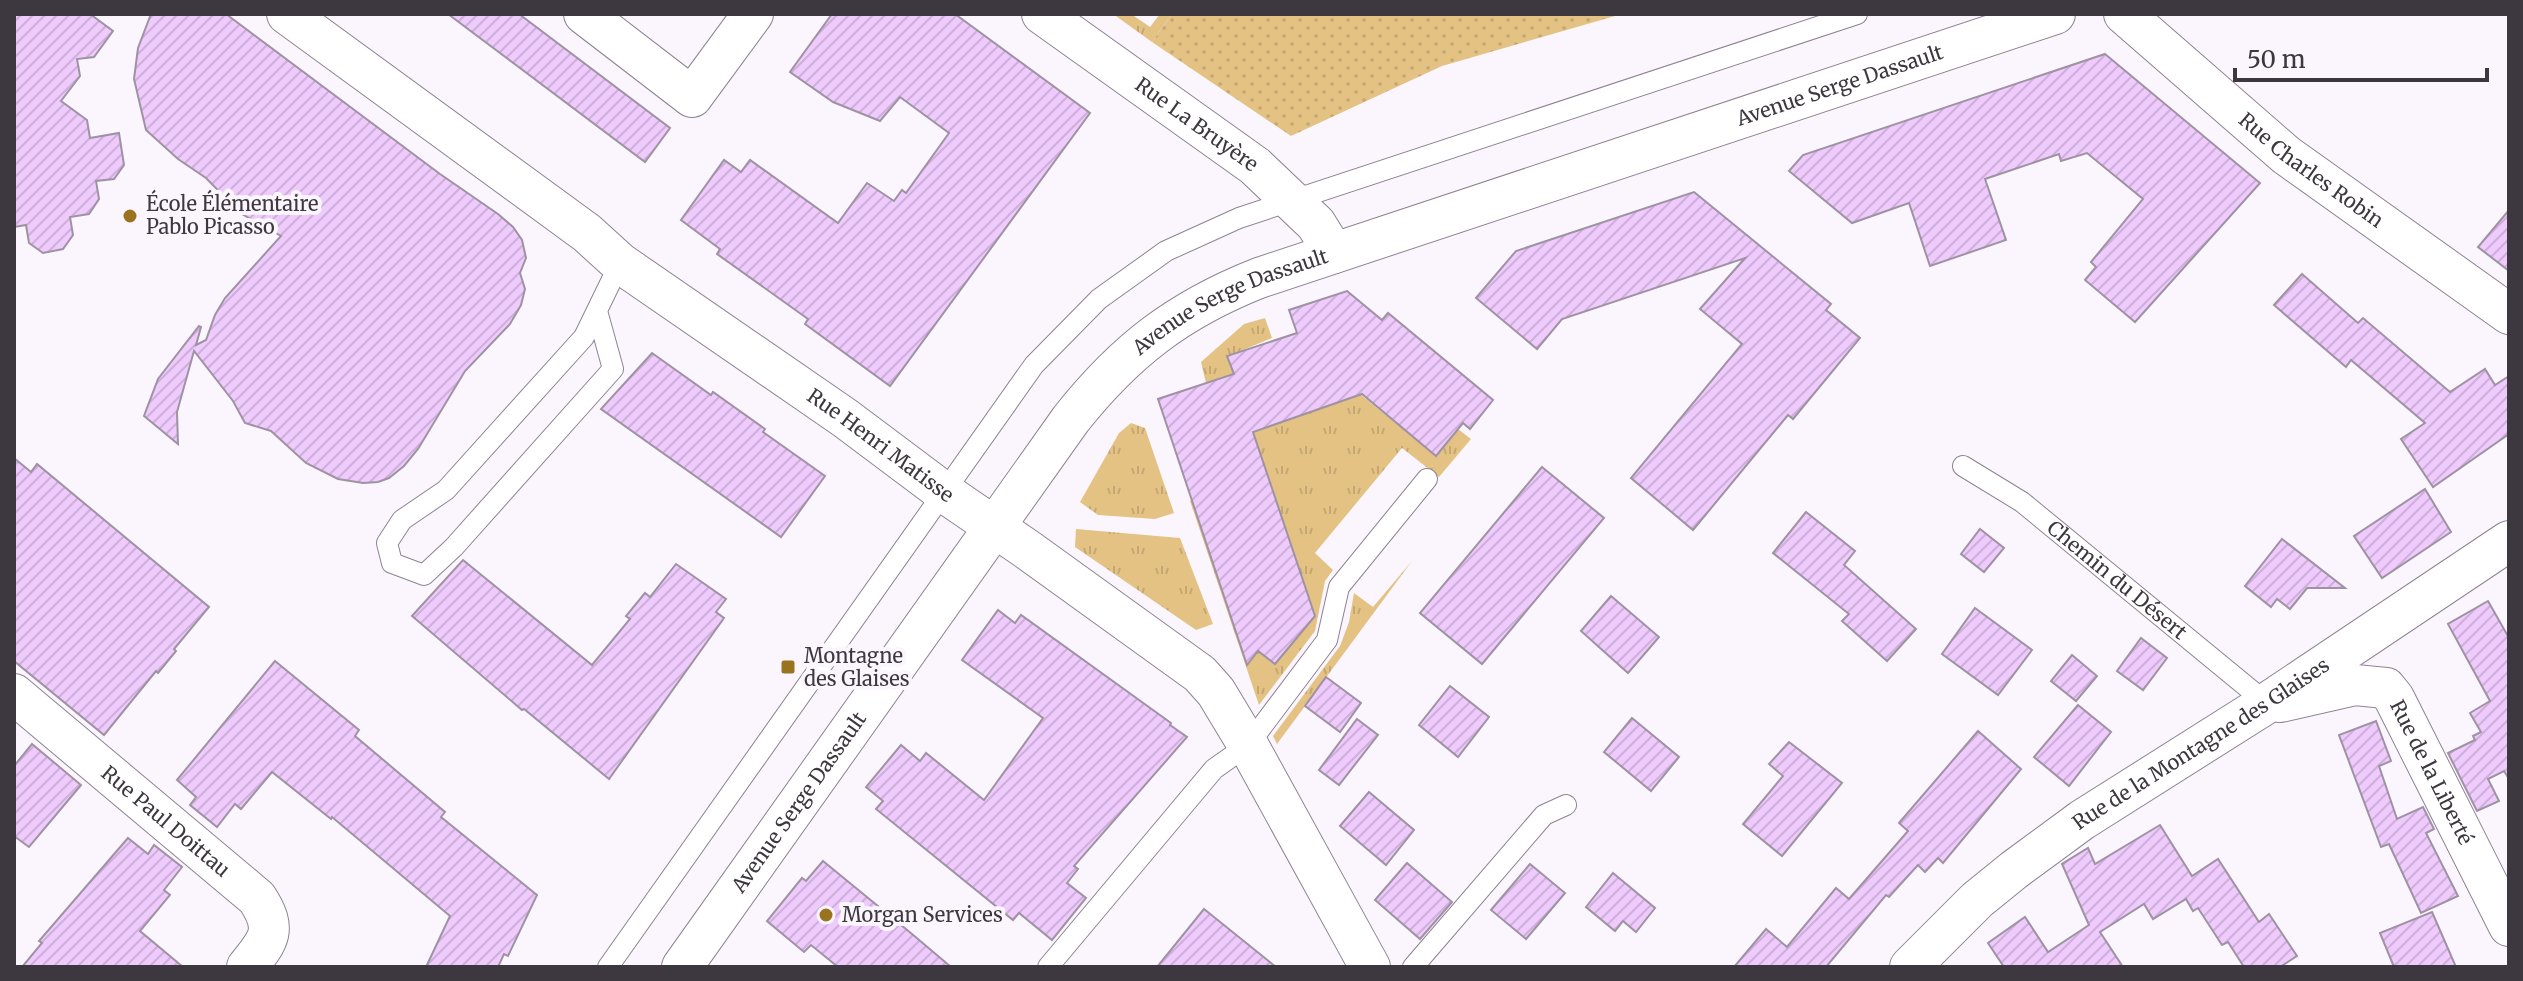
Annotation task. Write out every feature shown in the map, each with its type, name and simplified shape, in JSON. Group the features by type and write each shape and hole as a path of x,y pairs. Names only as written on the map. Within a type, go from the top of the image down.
{"street":[{"name":"Rue Henri Matisse","path":"287,14 587,233 620,263 845,418 1200,674 1216,692 1248,745 1370,967"},
{"path":"584,14 692,97 753,14"},
{"name":"Rue La Bruyère","path":"1042,14 1255,166 1316,224 1334,253"},
{"name":"Avenue Serge Dassault","path":"682,967 994,526 1093,392 1148,339 1215,295 2055,14"},
{"name":"Rue Charles Robin","path":"2124,14 2286,155 2509,314"},
{"name":"Rue de la Montagne des Glaises","path":"1910,967 1977,900 2082,820 2264,705 2509,541"},
{"name":"Rue de la Liberté","path":"2264,705 2355,685 2386,688 2394,698 2509,926"},
{"name":"Rue Paul Doittau","path":"14,694 257,898 268,915 269,933 264,946 247,967"}],"lane":[{"path":"608,967 1034,365 1099,299 1166,251 1239,218 1857,14"},
{"path":"597,311 613,369 454,547 424,575 392,563 387,543 402,520 446,490 584,337 620,263"},
{"name":"Chemin du Désert","path":"1963,466 2022,502 2252,691 2264,705"},
{"path":"1048,967 1214,769 1248,745 1327,640 1339,587 1427,479"},
{"path":"1413,967 1544,815 1566,805"}],"green space":[{"path":"1113,14 1131,14 1150,27 1160,14 1172,14 1152,42"},
{"path":"1172,14 1622,14 1442,66 1291,136 1152,42"},
{"path":"1265,318 1272,338 1228,356 1234,374 1206,383 1201,362 1244,324"},
{"path":"1355,390 1436,456 1458,429 1471,439 1439,477 1402,448 1315,553 1333,570 1325,581 1315,631 1259,705 1190,501 1198,495 1202,530 1240,646 1315,616 1253,432 1328,406"},
{"path":"1131,423 1145,428 1174,513 1155,519 1098,515 1080,502 1119,433"},
{"path":"1076,529 1180,538 1213,624 1196,630 1075,547"},
{"path":"1412,561 1277,744 1273,736 1340,646 1349,622 1354,593 1373,607"}],"building":[{"path":"14,14 90,14 113,31 94,57 77,59 80,76 61,101 87,120 90,138 119,133 124,165 114,179 96,181 99,199 89,214 70,217 73,235 63,249 43,253 29,243 26,225 14,227"},
{"path":"151,14 226,14 498,214 522,240 526,258 520,273 525,289 521,305 510,324 465,371 418,449 389,478 363,483 338,479 306,463 271,431 245,423 233,401 194,351 177,412 178,444 144,416 158,379 199,326 196,345 206,340 225,298 281,236 240,213 206,178 178,159 146,130 134,79 138,48"},
{"path":"448,14 519,14 670,128 645,162"},
{"path":"832,14 955,14 1090,113 890,386 805,324 808,319 717,254 720,249 681,220 724,160 741,172 750,160 838,223 867,183 894,201 902,190 906,193 949,133 900,97 880,121 833,102 790,72"},
{"path":"2105,54 2260,183 2135,322 2085,280 2096,267 2091,262 2143,199 2087,153 2061,161 2059,154 1985,179 2006,240 1930,266 1909,203 1852,223 1789,171 1803,155"},
{"path":"1694,192 1831,304 1826,310 1860,338 1793,419 1788,415 1693,530 1631,478 1742,344 1700,309 1745,258 1562,319 1537,349 1476,298 1516,251"},
{"path":"2509,210 2509,271 2478,247"},
{"path":"2302,274 2358,323 2363,318 2450,392 2485,369 2495,385 2509,376 2509,434 2433,487 2401,439 2425,423 2351,360 2346,367 2274,305"},
{"path":"1347,291 1382,320 1388,313 1493,400 1470,429 1463,423 1436,456 1362,394 1253,432 1315,616 1275,664 1258,651 1247,665 1158,399 1234,374 1227,356 1297,333 1289,310"},
{"path":"652,353 711,395 713,392 825,476 781,537 601,409"},
{"path":"14,458 31,472 37,464 209,607 158,673 156,671 104,735 14,661"},
{"path":"1542,467 1604,518 1482,664 1420,613"},
{"path":"2425,489 2451,532 2382,578 2354,536"},
{"path":"1806,512 1855,551 1844,565 1916,629 1887,661 1842,621 1849,614 1773,553"},
{"path":"1980,529 2004,548 1984,572 1961,554"},
{"path":"2282,539 2345,588 2307,588 2290,609 2277,599 2271,607 2245,586"},
{"path":"463,560 592,665 630,619 626,616 645,593 650,597 676,564 726,599 716,612 724,618 609,779 412,616"},
{"path":"1611,596 1659,637 1628,673 1581,631"},
{"path":"2488,601 2509,638 2509,779 2504,771 2488,779 2499,801 2477,811 2448,753 2475,740 2473,736 2481,732 2470,713 2490,701 2448,624"},
{"path":"1975,608 2032,650 1998,695 1942,654"},
{"path":"998,610 1015,623 1021,615 1187,737 1074,866 1078,869 1067,883 1086,898 1052,940 1019,913 1013,920 876,809 883,801 866,787 901,745 920,761 926,753 984,800 1043,718 962,660"},
{"path":"2141,638 2167,658 2143,690 2117,671"},
{"path":"2072,655 2097,676 2076,701 2051,681"},
{"path":"275,661 359,730 355,736 445,812 441,817 537,895 508,956 504,954 498,967 426,967 450,916 332,817 272,772 241,809 235,804 217,827 190,805 196,797 177,780"},
{"path":"1326,677 1361,703 1340,732 1305,706"},
{"path":"1450,686 1489,717 1458,757 1419,725"},
{"path":"2078,705 2111,732 2069,786 2034,757"},
{"path":"1632,718 1679,757 1651,791 1604,752"},
{"path":"1357,719 1378,735 1339,785 1319,770"},
{"path":"2376,721 2391,761 2379,766 2397,819 2423,807 2434,829 2426,833 2458,896 2421,913 2389,844 2381,847 2339,735"},
{"path":"1978,731 2021,769 1943,863 1938,858 1925,872 1918,865 1889,897 1886,895 1826,967 1734,967 1766,929 1787,947 1836,888 1849,899 1908,831 1899,823"},
{"path":"1789,742 1842,783 1782,856 1743,824 1783,776 1769,764"},
{"path":"32,744 81,785 29,847 14,836 14,766"},
{"path":"1369,792 1414,830 1386,865 1340,826"},
{"path":"2160,825 2192,876 2218,859 2259,922 2269,914 2297,956 2280,967 2244,967 2228,942 2222,945 2198,908 2193,911 2186,899 2153,919 2144,904 2100,932 2123,967 2004,967 1988,943 2025,917 2048,952 2089,925 2062,864 2088,848 2095,864"},
{"path":"128,838 148,854 154,845 182,867 164,890 170,895 140,931 183,967 22,967 42,943 39,941"},
{"path":"823,861 951,967 838,967 811,945 804,952 767,921 802,878 806,881"},
{"path":"1407,863 1452,902 1420,939 1375,900"},
{"path":"1530,864 1565,893 1526,939 1491,910"},
{"path":"1613,873 1655,908 1636,932 1623,921 1615,931 1586,907"},
{"path":"1204,909 1276,967 1157,967"},
{"path":"2432,912 2456,967 2394,967 2380,933"}],"place":[{"name":"École Élémentaire Pablo Picasso","path":"130,216"},
{"name":"Montagne des Glaises","path":"788,667"},
{"name":"Morgan Services","path":"826,915"}]}
